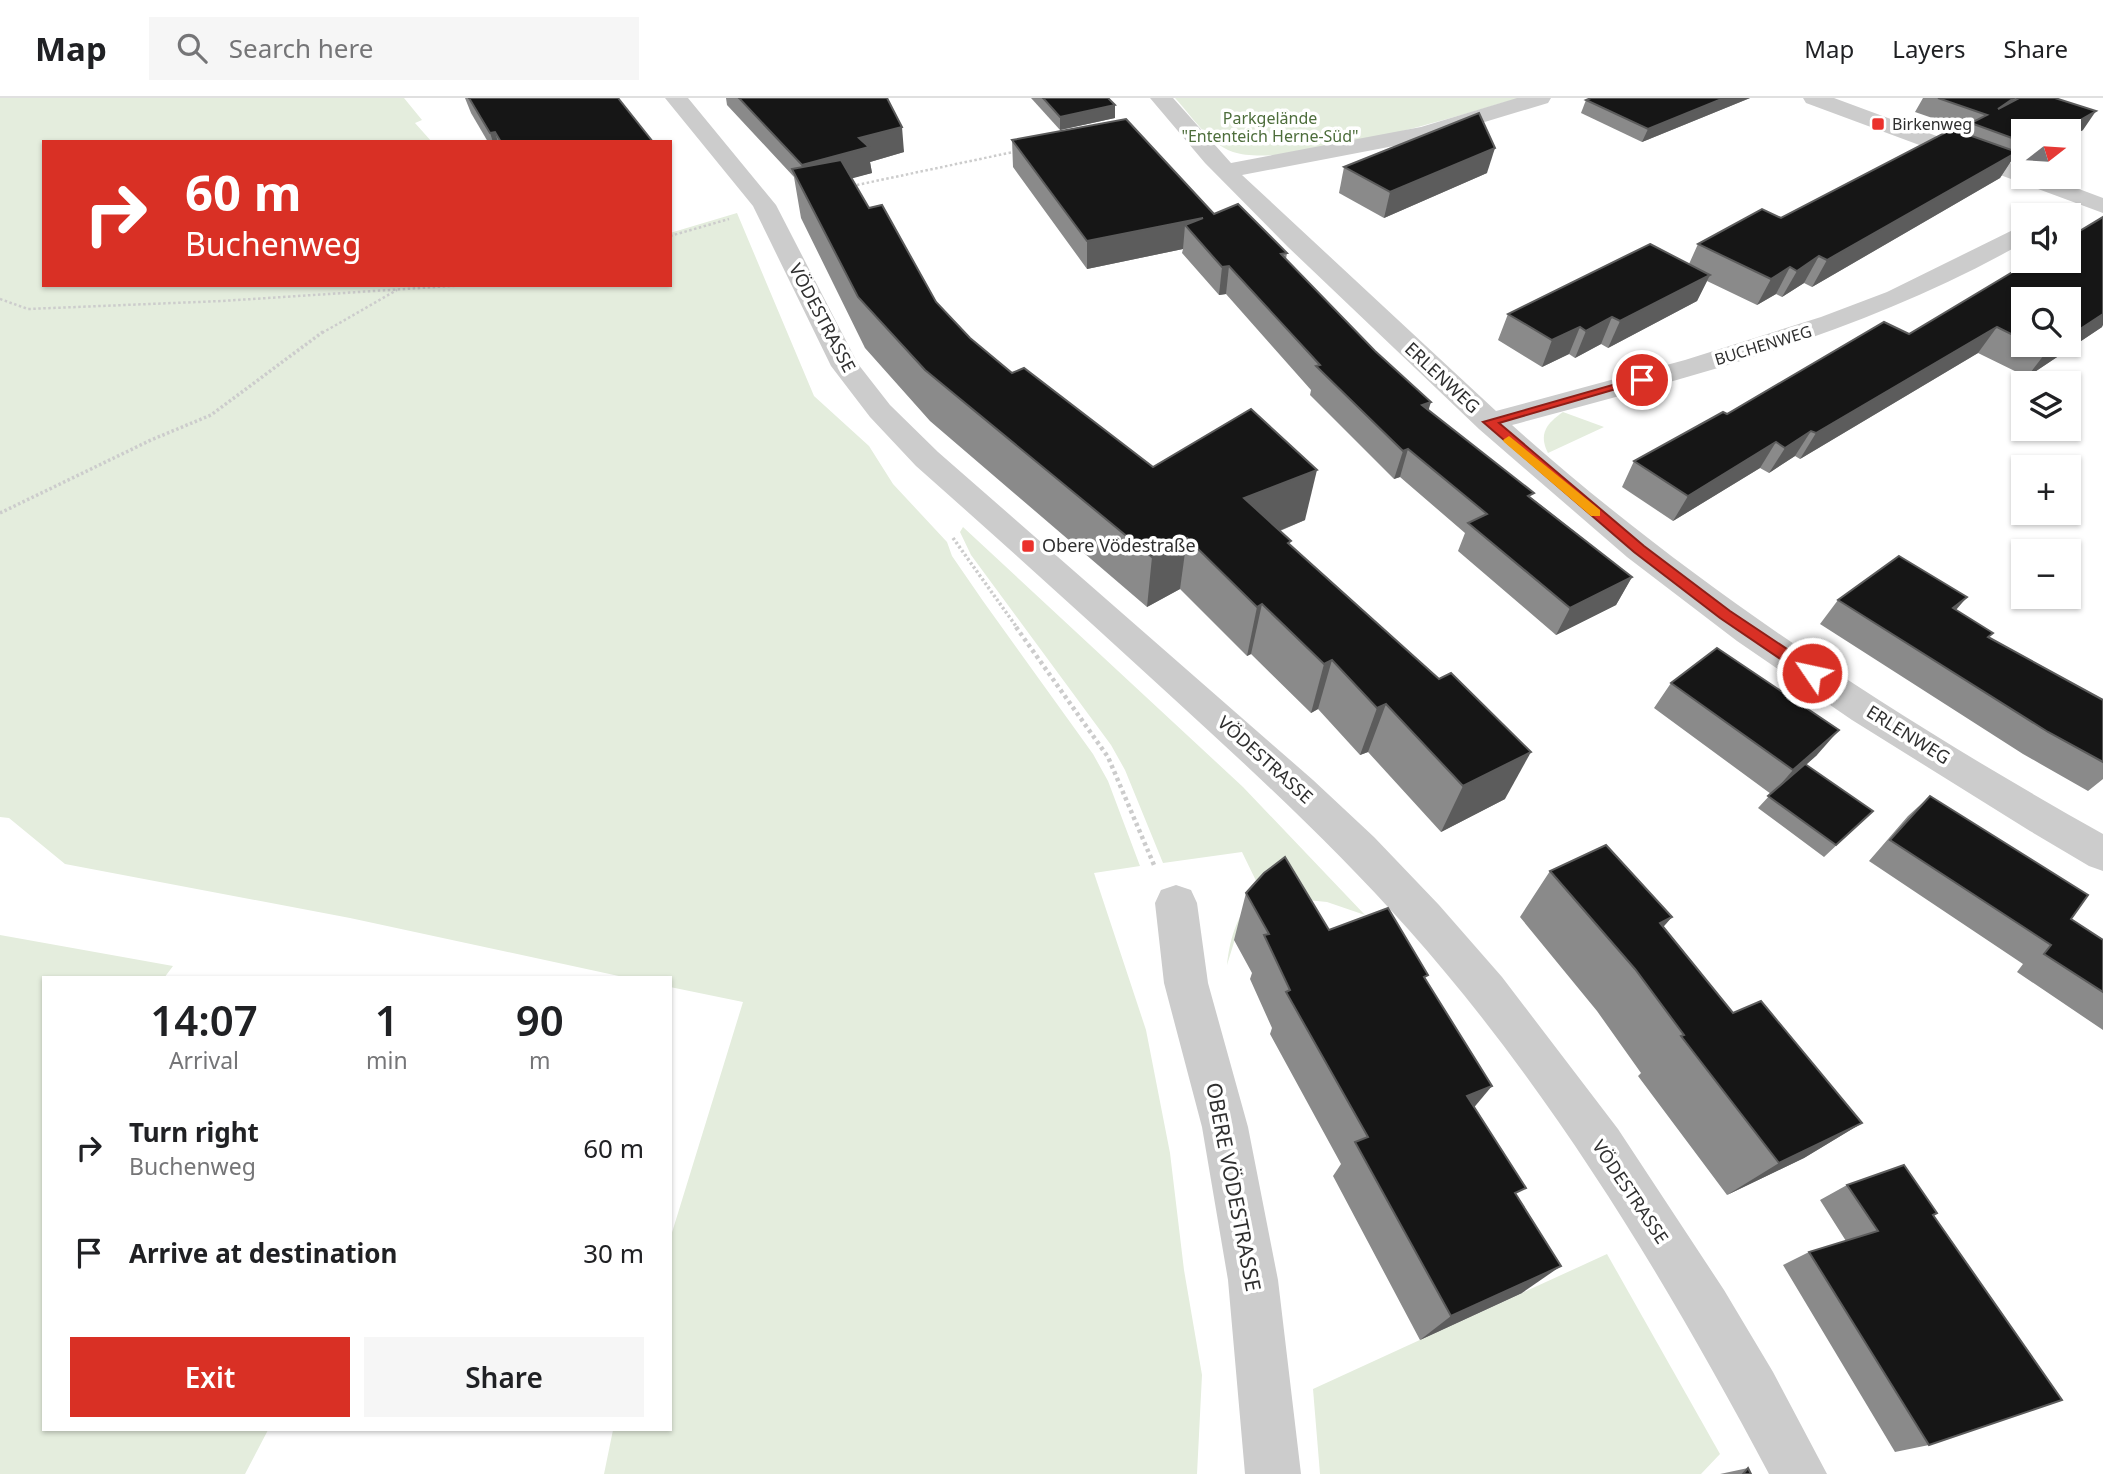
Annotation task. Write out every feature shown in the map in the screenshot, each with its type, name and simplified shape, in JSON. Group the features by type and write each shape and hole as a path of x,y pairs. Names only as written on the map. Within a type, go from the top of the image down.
{"street":[{"name":"VÖDESTRASSE","path":"676,98 764,205 845,366 880,411 927,459 1299,790 1362,850 1446,944 1539,1059 1663,1238 1799,1474"},
{"name":"ERLENWEG","path":"1161,98 1226,171 1489,422 1629,541 1725,614 1878,717 2043,820 2103,854"},
{"path":"1226,171 1425,132 1540,98"},
{"path":"1814,98 2103,206"},
{"path":"2066,203 2076,196"},
{"name":"BUCHENWEG","path":"1489,422 1718,359 1832,324 1907,294 2011,240"},
{"name":"OBERE VÖDESTRASSE","path":"1176,903 1186,983 1224,1127 1253,1280 1273,1474"}],"path":[{"path":"845,187 1017,151"},
{"path":"672,235 764,205"},
{"path":"0,299 28,309 222,301 422,287"},
{"path":"0,513 151,440 211,415 330,328 400,288"},
{"path":"988,512 954,529 952,540 1108,757 1152,860"}],"green space":[{"path":"0,98 404,98 422,120 415,123 430,140 42,140 42,287 672,287 672,232 737,213 814,396 869,446 893,484 947,542 952,556 1093,754 1108,781 1140,866 1094,873 1146,1030 1170,1153 1184,1270 1202,1375 1197,1474 604,1474 613,1431 672,1431 672,1233 743,1002 672,987 672,976 619,976 350,918 65,864 9,818 0,817"},
{"name":"Parkgelände \"Ententeich Herne-Süd\"","path":"1175,98 1519,98 1374,138 1292,154 1258,156 1233,152 1216,143"},
{"path":"1563,412 1604,427 1548,453 1544,435 1552,420"},
{"path":"963,527 1243,787 1365,915 1327,902 1307,900 1235,939 1227,965 1237,924 1246,906 1260,889 1242,852 1163,863 1125,770 1111,745 971,555 960,532"},
{"path":"0,935 173,966 166,976 42,976 42,1431 267,1431 245,1474 0,1474"},
{"path":"1607,1254 1720,1454 1701,1474 1320,1474 1313,1389"}],"building":[{"path":"469,98 618,98 651,140 500,140 495,132 490,133"},
{"path":"739,98 887,98 902,127 859,138 869,147 802,165"},
{"path":"1043,98 1108,98 1115,105 1060,117"},
{"path":"1724,98 1648,129 1586,100"},
{"path":"1938,98 2014,98 1998,109 2019,98 2055,98 2096,111 2081,120 2011,119 2011,138 1971,123 1987,115"},
{"path":"1479,113 1495,148 1390,192 1344,167"},
{"path":"1126,119 1214,214 1238,204 1287,253 1281,254 1375,351 1431,402 1422,405 1534,493 1528,496 1632,577 1570,608 1468,523 1487,514 1408,449 1403,451 1316,366 1320,365 1229,266 1222,267 1185,225 1203,218 1087,241 1012,140"},
{"path":"1952,129 2011,150 2011,155 1827,260 1819,256 1797,271 1790,267 1771,279 1698,244 1762,209 1781,218"},
{"path":"841,160 869,208 882,205 936,302 970,338 1012,373 1024,368 1153,467 1251,409 1317,470 1244,498 1291,541 1288,543 1439,679 1451,673 1531,752 1463,786 1386,704 1377,708 1332,660 1324,664 1262,604 1257,607 1187,538 1152,557 925,370 858,297 792,169"},
{"path":"2103,217 2103,314 2081,328 2081,287 2011,287 2011,334 1997,327 1816,433 1811,431 1785,448 1776,442 1688,496 1634,461 1723,412 1727,414 1884,322 1909,334 2011,273 2081,273 2081,230"},
{"path":"1650,244 1710,275 1620,321 1612,317 1586,331 1580,327 1552,340 1508,314"},
{"path":"1899,556 1967,597 1953,608 1993,633 1988,637 2103,700 2103,762 2048,732 1838,600"},
{"path":"1717,648 1839,730 1793,770 1671,683"},
{"path":"1805,764 1873,811 1836,845 1768,796"},
{"path":"1930,796 2088,895 2071,919 2103,940 2103,992 2044,954 2051,945 1890,840"},
{"path":"1606,845 1672,917 1660,923 1733,1013 1761,1001 1862,1123 1779,1163 1681,1036 1684,1035 1635,969 1550,871"},
{"path":"1285,857 1329,930 1388,908 1428,975 1424,977 1492,1086 1467,1096 1526,1188 1515,1193 1561,1266 1451,1316 1355,1142 1368,1137 1286,992 1290,990 1264,935 1269,934 1246,893 1264,873"},
{"path":"1904,1165 1937,1213 1933,1215 2062,1400 1929,1445 1809,1252 1878,1231 1847,1185"}],"slow traffic":[{"path":"1509,440 1595,513"}],"place":[{"name":"Birkenweg","path":"1878,124"},
{"name":"Obere Vödestraße","path":"1028,546"}],"route":[{"path":"1642,380 1489,422 1639,549 1725,614 1812,673"}]}
